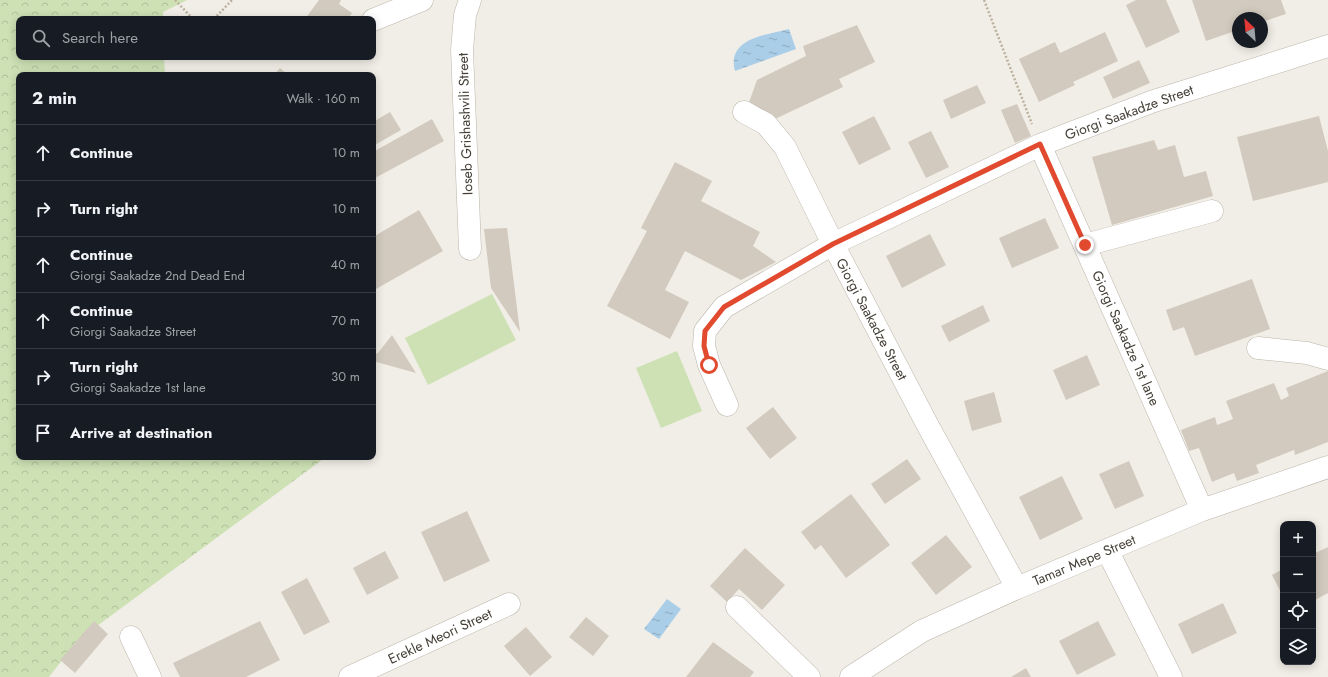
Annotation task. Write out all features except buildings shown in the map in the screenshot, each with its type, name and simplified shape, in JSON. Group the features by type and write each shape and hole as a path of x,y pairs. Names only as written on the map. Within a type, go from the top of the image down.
{"street":[{"path":"376,19 422,0"},
{"name":"Ioseb Grishashvili Street","path":"470,0 465,15 462,50 470,249"},
{"name":"Giorgi Saakadze Street","path":"1017,588 927,424 833,244 1040,144 1151,102 1328,46"},
{"path":"727,406 709,365 704,346 705,331 724,307 833,244 785,147 766,124 744,112"},
{"name":"Giorgi Saakadze 1st lane","path":"1040,144 1202,510"},
{"path":"1085,245 1212,211"},
{"path":"1258,348 1308,353 1328,358"},
{"name":"Tamar Mepe Street","path":"851,677 922,631 1017,588 1202,510 1328,467"},
{"path":"1107,550 1171,677"},
{"name":"Erekle Meori Street","path":"350,677 509,604"},
{"path":"737,607 809,677"},
{"path":"131,638 150,677"}],"path":[{"path":"175,0 190,16"},
{"path":"217,16 232,0"},
{"path":"984,0 1040,144"}],"green space":[{"path":"0,0 187,0 163,12 163,16 16,16 16,60 164,60 165,72 16,72 16,460 322,460 78,640 49,677 0,677"},
{"path":"492,294 516,340 428,385 405,338"},
{"path":"677,351 702,411 661,428 636,368"}],"water":[{"path":"789,29 796,49 735,71 734,60 737,51 742,45 760,36"},
{"path":"667,599 681,609 659,639 644,629"}],"route":[{"path":"709,365 704,346 705,331 724,307 833,244 1040,144 1085,245"}]}
